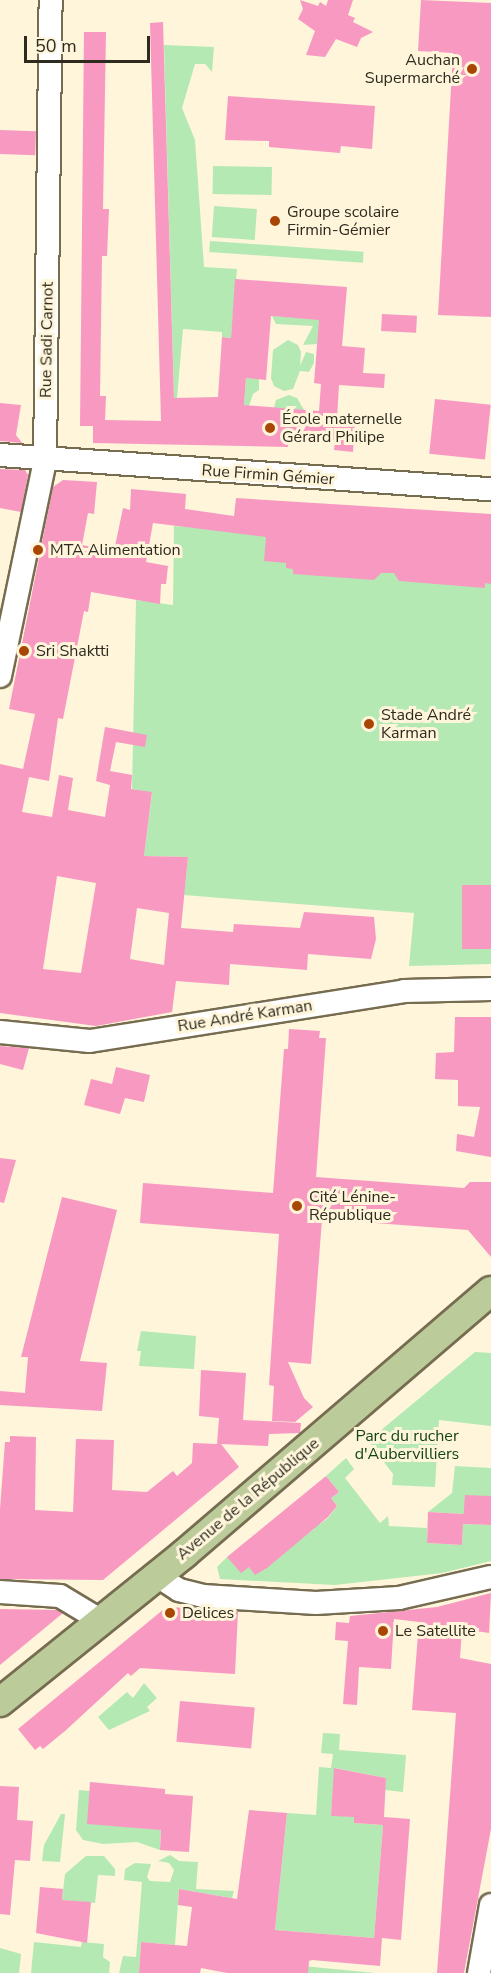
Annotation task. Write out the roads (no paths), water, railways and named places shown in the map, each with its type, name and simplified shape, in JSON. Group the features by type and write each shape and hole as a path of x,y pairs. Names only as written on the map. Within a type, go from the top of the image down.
{"main road":[{"name":"Avenue de la République","path":"0,1702 156,1575 491,1291"}],"street":[{"name":"Rue Sadi Carnot","path":"0,676 45,461 51,0"},
{"name":"Rue Firmin Gémier","path":"0,455 45,461 491,489"},
{"name":"Rue André Karman","path":"0,1032 90,1041 404,991 491,988"},
{"path":"156,1575 179,1590 203,1596 316,1603 399,1598 491,1577"},
{"path":"0,1592 60,1596 100,1620"},
{"path":"479,1973 491,1905"}],"place":[{"name":"Auchan Supermarché","path":"472,69"},
{"name":"Groupe scolaire Firmin-Gémier","path":"275,221"},
{"name":"École maternelle Gérard Philipe","path":"270,428"},
{"name":"MTA Alimentation","path":"38,550"},
{"name":"Sri Shaktti","path":"24,651"},
{"name":"Stade André Karman","path":"369,724"},
{"name":"Cité Lénine- République","path":"297,1206"},
{"name":"Delices","path":"170,1613"},
{"name":"Le Satellite","path":"383,1631"}],"park label":[{"name":"Parc du rucher d'Aubervilliers","path":"407,1445"}]}
